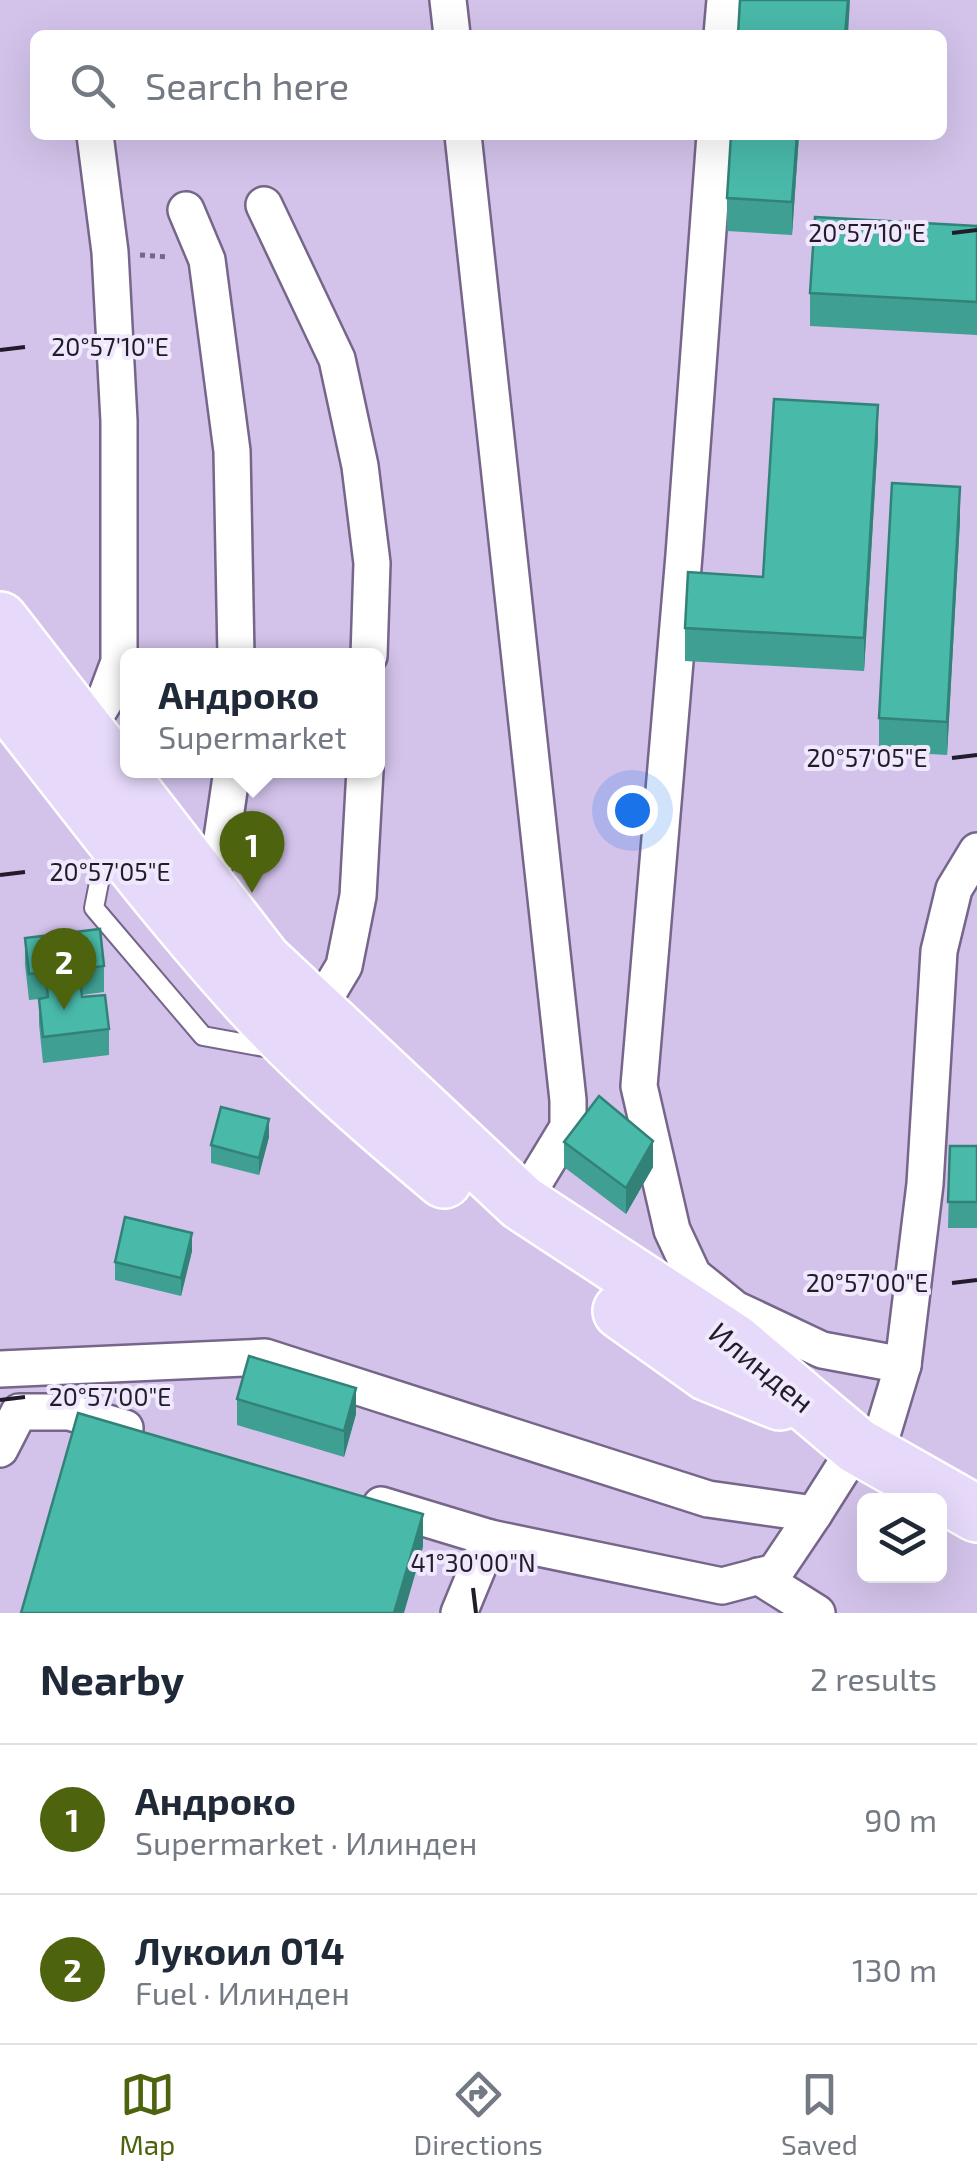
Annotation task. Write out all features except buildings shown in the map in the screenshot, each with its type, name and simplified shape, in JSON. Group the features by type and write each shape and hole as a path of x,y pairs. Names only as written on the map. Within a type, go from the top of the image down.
{"main road":[{"name":"Илинден","path":"0,620 120,777"},
{"name":"Илинден","path":"0,693 224,972 308,1033 522,1203 734,1342 852,1441"},
{"name":"Илинден","path":"121,778 264,960 362,1111 497,1224 708,1373 852,1441"},
{"path":"852,1441 977,1514"}],"street":[{"path":"448,0 451,30"},
{"path":"722,30 725,0"},
{"path":"85,733 104,702 119,662 119,421 110,252 96,140"},
{"path":"464,140 568,1100 568,1126 522,1203"},
{"path":"715,140 683,574 639,1086 672,1230 693,1275 735,1309 822,1350 904,1365"},
{"path":"264,205 336,360 360,466 372,562 370,648"},
{"path":"186,210 207,260 232,450 236,648"},
{"path":"205,884 220,852 232,778"},
{"path":"308,1033 344,966 358,896 364,778"},
{"path":"356,1498 490,1538 722,1586 775,1572 814,1514 852,1441 904,1365 925,1184 938,952 954,890 977,851"},
{"path":"0,1370 266,1357 708,1499 814,1514"},
{"path":"0,1449 19,1412 69,1412 165,1440"},
{"path":"459,1613 490,1538"},
{"path":"758,1576 766,1613"},
{"path":"758,1576 818,1613"}],"path":[{"path":"110,252 207,260"}],"place":[{"name":"Андроко","path":"252,893"},
{"name":"Лукоил 014","path":"64,1010"}]}
